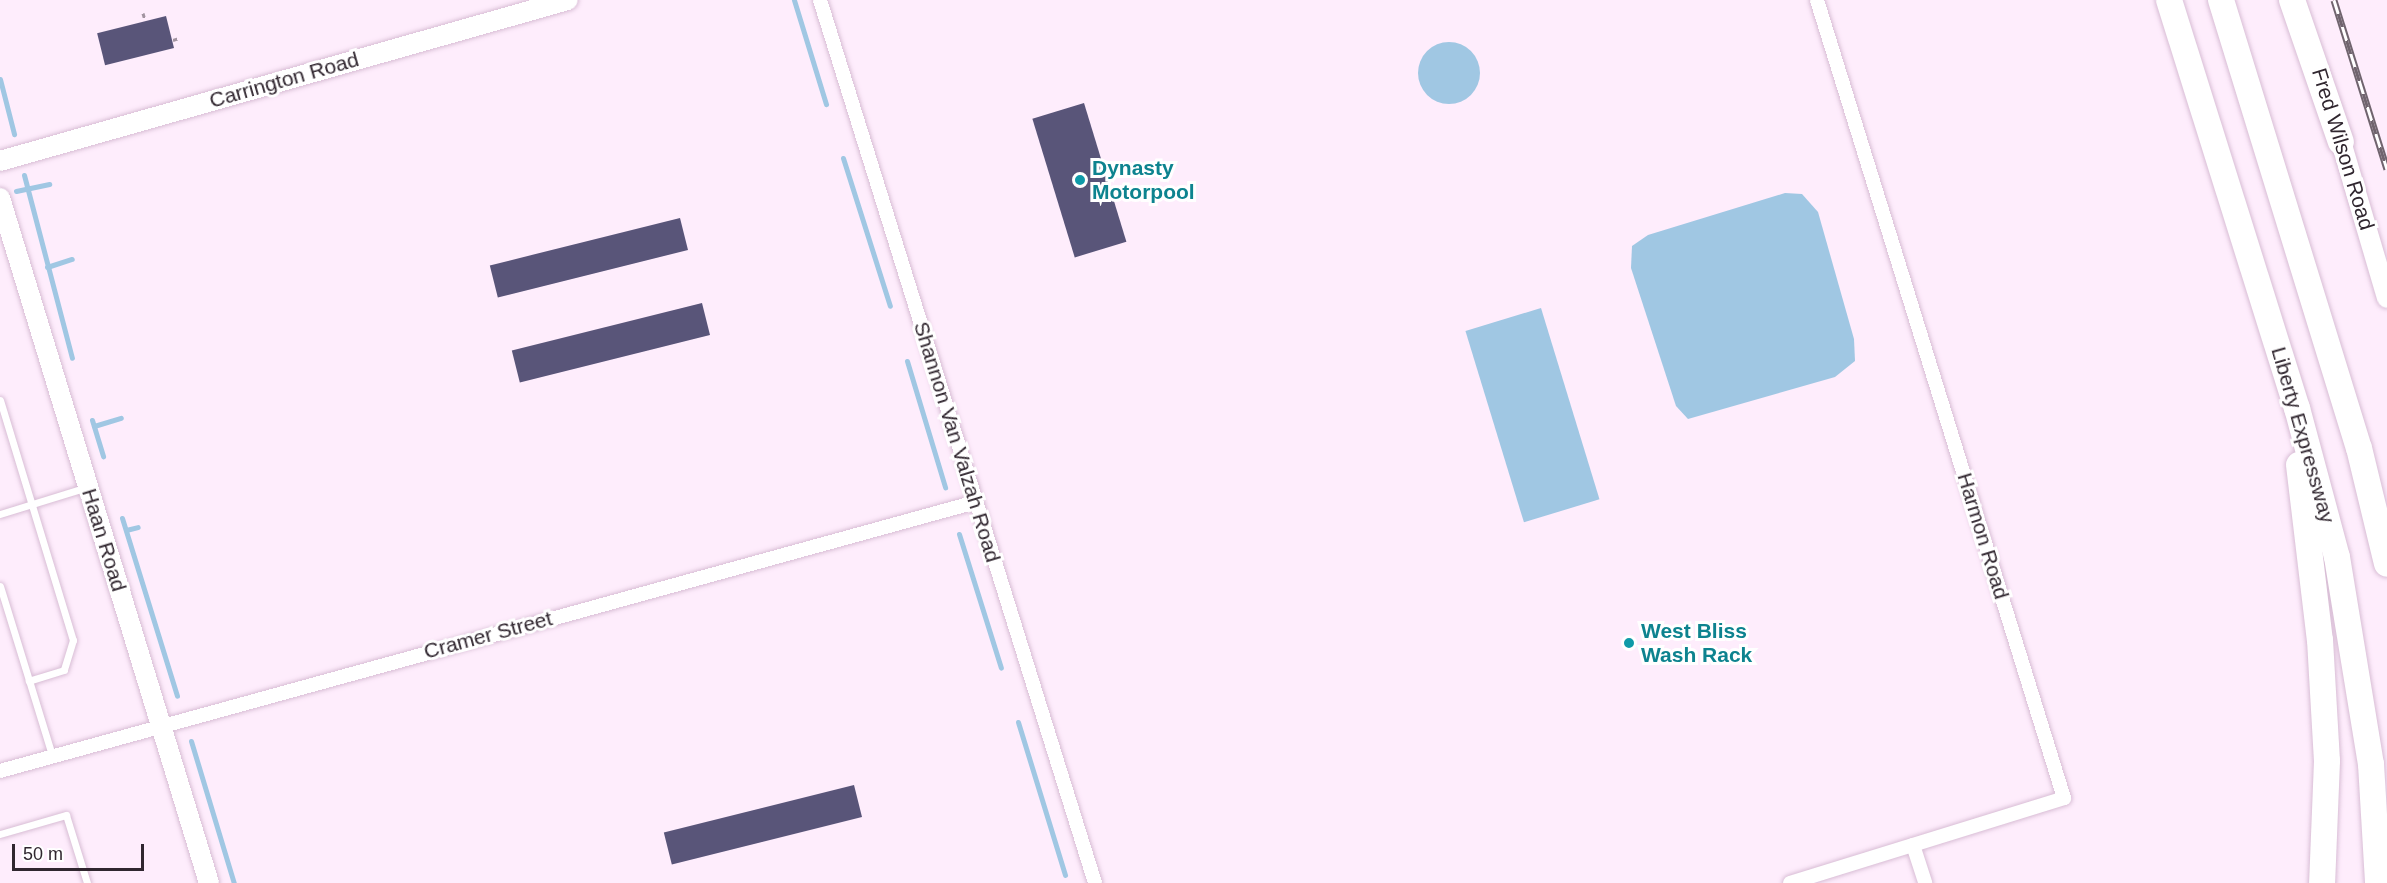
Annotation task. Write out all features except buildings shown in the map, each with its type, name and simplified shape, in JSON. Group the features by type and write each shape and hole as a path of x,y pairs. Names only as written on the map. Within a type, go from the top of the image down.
{"highway":[{"name":"Liberty Expressway","path":"2169,0 2297,408 2337,556 2371,764 2378,883"},
{"path":"2221,0 2359,448 2387,564"},
{"path":"2292,0 2341,142"},
{"path":"2297,408 2327,761 2322,883"}],"street":[{"name":"Carrington Road","path":"0,161 568,0"},
{"name":"Shannon Van Valzah Road","path":"820,0 1095,883"},
{"name":"Harmon Road","path":"1790,883 2064,798 1817,0"},
{"name":"Fred Wilson Road","path":"2298,0 2387,298"},
{"name":"Haan Road","path":"0,198 209,883"},
{"name":"Cramer Street","path":"0,771 160,724 976,502"},
{"path":"1913,845 1925,883"}],"lane":[{"path":"0,400 73,640 64,670 29,681"},
{"path":"0,514 87,487"},
{"path":"0,586 52,755"},
{"path":"0,834 66,815 87,883"}],"path":[{"path":"143,13 146,20"},
{"path":"172,40 179,38"}],"water":[{"path":"1449,42 1461,44 1471,51 1478,61 1480,73 1478,85 1471,95 1461,102 1449,104 1437,102 1427,95 1420,85 1418,73 1420,61 1427,51 1437,44"},
{"path":"1785,193 1802,194 1818,212 1854,339 1855,361 1835,377 1688,419 1676,406 1631,268 1632,246 1648,235"},
{"path":"1541,308 1599,499 1524,522 1465,331"}],"waterway":[{"path":"794,0 826,104"},
{"path":"0,79 14,134"},
{"path":"843,158 890,306"},
{"path":"24,175 72,358"},
{"path":"16,191 49,184"},
{"path":"47,267 72,259"},
{"path":"907,361 945,487"},
{"path":"94,426 121,418"},
{"path":"92,420 103,456"},
{"path":"122,518 177,696"},
{"path":"126,530 138,527"},
{"path":"959,534 1001,668"},
{"path":"1018,722 1065,875"},
{"path":"191,741 234,883"}],"railway":[{"path":"2334,0 2387,169"}],"place":[{"name":"Dynasty Motorpool","path":"1080,180"},
{"name":"West Bliss Wash Rack","path":"1629,643"}]}
